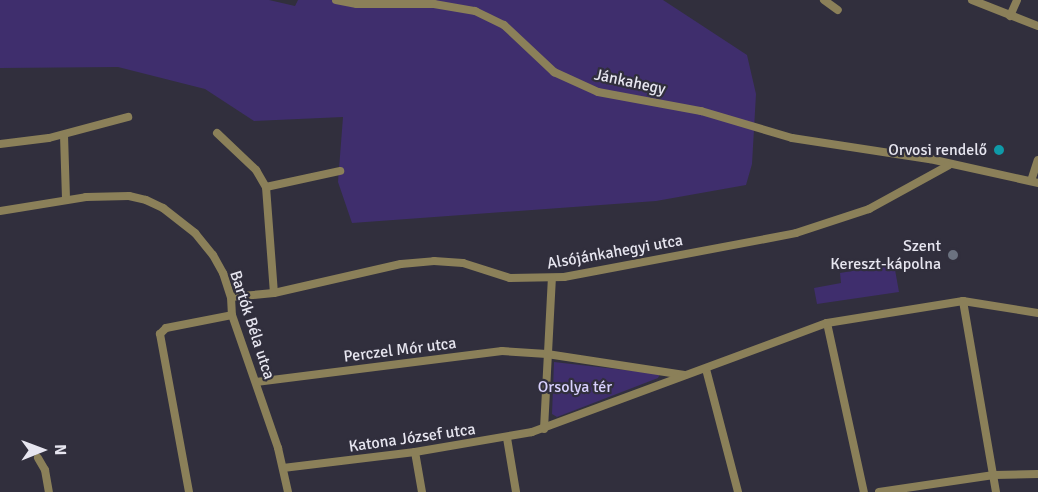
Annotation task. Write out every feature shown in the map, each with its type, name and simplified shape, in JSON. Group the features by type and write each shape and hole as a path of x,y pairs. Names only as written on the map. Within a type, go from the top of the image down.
{"street":[{"name":"Jánkahegy","path":"336,0 357,4 418,3 475,11 504,25 554,72 598,92 701,111 792,138 938,162 1035,182"},
{"path":"824,0 837,10"},
{"path":"972,0 1038,26"},
{"path":"1010,16 1017,0"},
{"path":"0,144 64,135 128,117"},
{"path":"217,133 256,170 266,187 274,293"},
{"path":"64,135 66,200"},
{"path":"1035,182 1038,160"},
{"name":"Alsójánkahegyi utca","path":"231,297 274,293 401,264 434,261 463,263 510,278 552,278 796,233 869,208 949,165"},
{"path":"266,187 340,171"},
{"name":"Bartók Béla utca","path":"0,211 66,200 120,195 146,200 163,208 188,226 207,247 223,273 231,297 232,315 284,468 288,492"},
{"path":"552,278 544,429 827,323 963,301 1038,313"},
{"path":"963,301 996,492"},
{"path":"189,492 159,334 166,328 232,315"},
{"path":"827,323 864,492"},
{"name":"Perczel Mór utca","path":"256,382 489,352 547,354"},
{"path":"547,354 686,375"},
{"path":"706,369 738,492"},
{"name":"Katona József utca","path":"284,468 415,452 507,438 544,429"},
{"path":"507,438 516,492"},
{"path":"415,452 422,492"},
{"path":"38,458 45,470 49,492"},
{"path":"879,492 994,475 1038,474"}],"green space":[{"path":"0,0 269,0 295,6 298,0 663,0 747,55 756,94 752,164 746,185 656,201 352,223 338,182 343,117 254,121 205,89 118,67 0,68"},
{"path":"894,264 899,292 817,304 814,288 841,283 840,273"},
{"name":"Orsolya tér","path":"554,362 660,374 658,378 557,417 552,414"}],"place":[{"name":"Orvosi rendelő","path":"999,150"},
{"name":"Szent Kereszt-kápolna","path":"953,255"}]}
